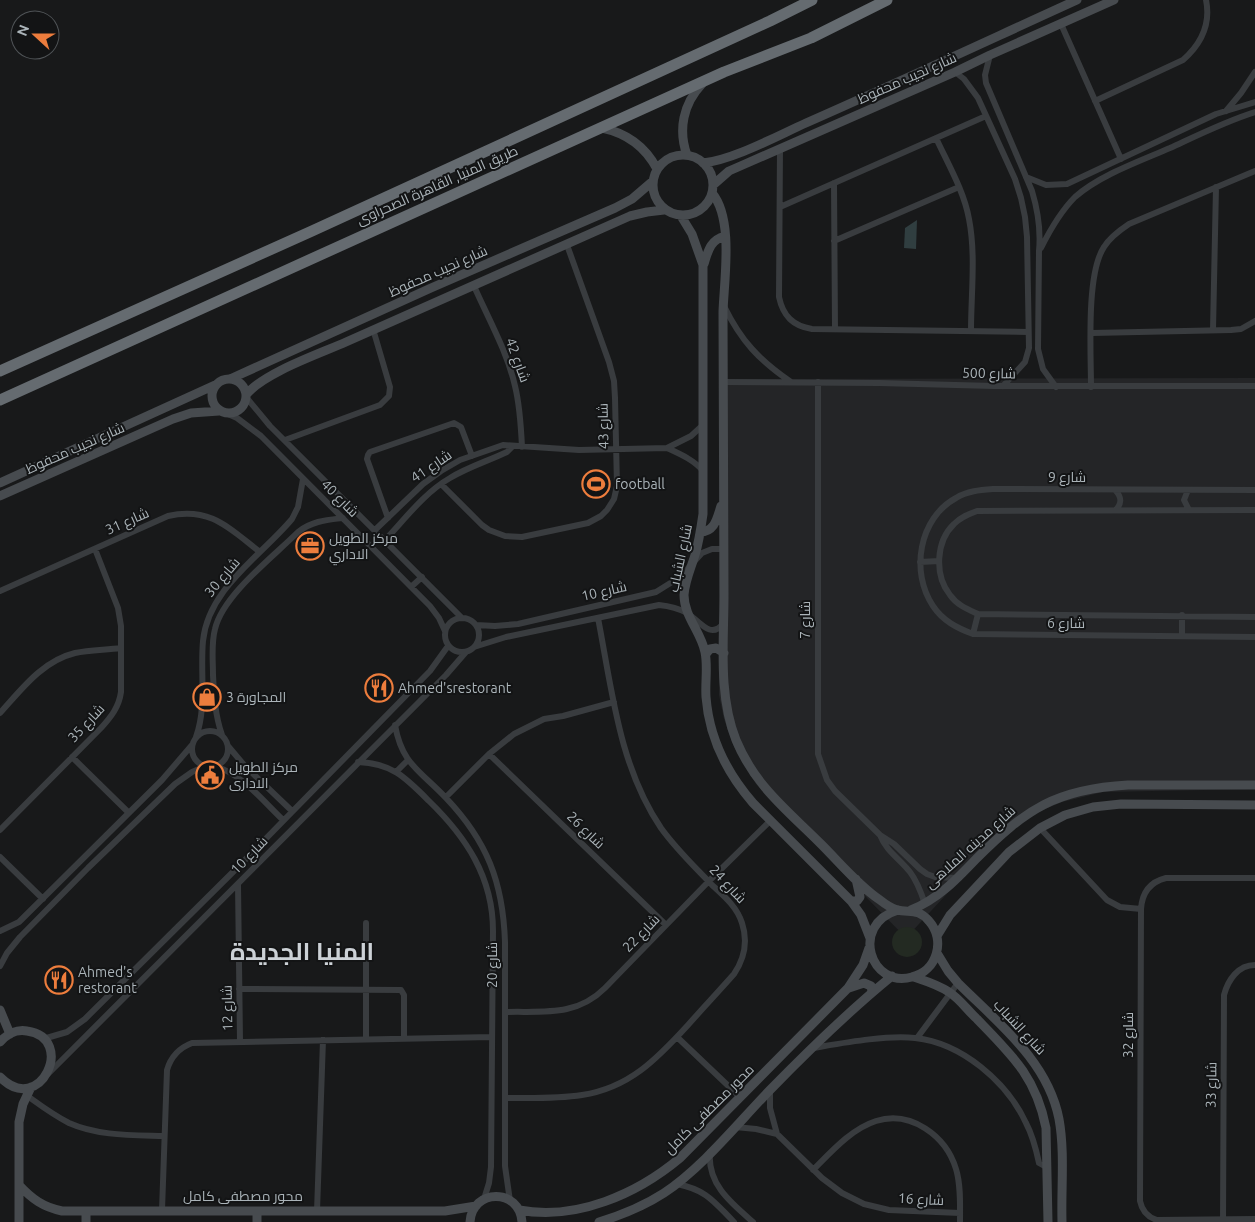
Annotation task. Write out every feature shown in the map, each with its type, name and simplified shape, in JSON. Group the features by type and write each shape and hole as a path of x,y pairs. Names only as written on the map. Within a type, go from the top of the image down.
{"highway":[{"name":"طريق المنيا, القاهرة الصحراوى","path":"0,371 330,223 812,0"},
{"name":"طريق المنيا, القاهرة الصحراوى","path":"0,400 706,80 812,38 887,0"}],"street":[{"name":"شارع نجيب محفوظ","path":"703,163 717,161 740,152 1077,0"},
{"name":"شارع نجيب محفوظ","path":"713,189 729,171 955,72 1061,24 1104,2 1114,0"},
{"path":"1095,101 1183,60 1192,52 1203,34 1206,24 1208,13 1206,0"},
{"path":"1061,24 1121,159"},
{"path":"990,55 986,68 986,83 1032,191 1040,220 1038,354 1043,369 1056,387"},
{"path":"955,72 972,88 986,116 1015,179 1024,211 1027,238 1028,354 1020,369 1003,386"},
{"path":"1226,110 1241,93 1255,72"},
{"path":"687,155 682,133 684,118 691,97 706,80"},
{"path":"1026,177 1041,183 1067,184 1226,110 1255,102"},
{"path":"1039,251 1066,207 1075,197 1096,182 1230,121 1255,112"},
{"path":"780,207 986,116"},
{"path":"602,128 619,132 634,142 648,154 657,169"},
{"path":"936,138 965,203 971,235 971,331"},
{"path":"780,148 779,297 781,307 793,323 802,327 835,329 1028,332"},
{"path":"740,152 745,164"},
{"path":"1137,152 1140,161"},
{"path":"713,189 704,208 689,216 681,216 664,210 660,206 654,194 652,181 657,169 667,159 687,155 703,163 712,177 713,189 721,210 725,236 723,382 724,653 726,702 734,736 746,762 766,790 880,901 898,910"},
{"path":"1092,387 1093,280 1096,262 1104,247 1115,234 1129,224 1255,171"},
{"path":"1092,172 1096,182"},
{"name":"شارع نجيب محفوظ","path":"230,379 624,204 639,194 652,181"},
{"path":"834,183 835,329"},
{"path":"1214,330 1216,187"},
{"path":"834,241 959,188"},
{"path":"624,204 630,216"},
{"name":"شارع نجيب محفوظ","path":"246,396 260,382 280,371 630,216 664,210"},
{"name":"شارع الشباب","path":"681,216 692,234 704,265 702,514 700,532 684,594 685,608 706,654 707,710 717,746 739,785 753,803 851,901 865,923 870,943"},
{"path":"704,265 710,245 716,239 725,236"},
{"name":"شارع 43","path":"441,484 489,530 505,536 522,537 588,523 601,516 611,505 616,492 615,398 612,371 567,245"},
{"name":"شارع 42","path":"474,286 515,384 520,410 522,447"},
{"path":"724,305 733,325 744,342 759,358 792,382"},
{"path":"1092,333 1241,329 1255,322"},
{"path":"285,440 380,405 387,400 390,387 373,330"},
{"path":"1028,354 1038,354"},
{"path":"273,359 280,371"},
{"path":"230,379 241,384 246,396 240,409 232,414 223,412 213,405 211,397 215,385 222,380 230,379"},
{"name":"شارع 500","path":"723,382 1056,387 1255,386"},
{"name":"شارع 7","path":"818,382 818,754 824,774 835,791 880,835 894,844 927,874 935,877 957,878"},
{"name":"شارع نجيب محفوظ","path":"0,483 215,385"},
{"name":"شارع 40","path":"246,396 270,426 462,618"},
{"name":"شارع نجيب محفوظ","path":"0,496 161,424 191,413 223,412"},
{"name":"شارع 40","path":"223,412 236,418 261,436 435,611 445,631"},
{"path":"155,413 161,424"},
{"path":"388,518 367,459 370,452 454,423 461,427 472,456"},
{"name":"شارع 41","path":"375,530 432,477 450,465 503,445 579,450 666,448 691,436 703,425"},
{"path":"261,436 270,426"},
{"name":"شارع 41","path":"385,540 441,484 457,474 507,452 513,446"},
{"name":"شارع 41","path":"666,448 691,460 702,472"},
{"name":"شارع 30","path":"196,737 200,724 205,626 215,603 226,589 292,519 298,507 303,479"},
{"name":"شارع 9","path":"920,562 922,544 929,526 940,510 956,498 974,491 993,489 1255,490"},
{"path":"1115,490 1121,500 1120,506 1116,510"},
{"path":"1188,490 1184,500 1188,510"},
{"path":"700,532 707,532 712,528 723,500"},
{"path":"920,562 939,562 940,549 945,535 965,515 977,511 1255,510"},
{"name":"شارع 31","path":"0,591 168,516 192,513 204,515 222,523 260,552"},
{"name":"شارع 30","path":"222,734 216,716 214,696 213,637 218,620 232,596 303,528 325,520 343,518"},
{"path":"285,527 294,536"},
{"name":"شارع 35","path":"0,830 105,723 117,707 122,692 118,608 95,549"},
{"name":"شارع 10","path":"476,625 509,625 656,592 672,583 698,556 707,551 723,549"},
{"name":"شارع 6","path":"920,562 925,590 933,606 957,628 973,634 1255,637"},
{"name":"شارع 6","path":"939,562 941,578 949,595 962,607 978,614 1255,616"},
{"path":"411,587 422,577"},
{"path":"226,589 232,596"},
{"path":"656,592 659,605"},
{"name":"شارع 10","path":"474,647 512,636 659,605 674,607 688,614 708,630 716,629 724,623"},
{"path":"973,634 978,614"},
{"path":"1182,615 1182,636"},
{"name":"شارع 24","path":"505,1098 567,1097 600,1091 640,1072 663,1053 734,974 739,967 744,952 745,934 734,906 672,843 644,800 625,750 598,618"},
{"path":"468,619 476,625 479,637 474,647 466,652 456,652 448,646 445,631 453,620 468,619"},
{"path":"509,625 512,636"},
{"name":"شارع 10","path":"44,1039 67,1032 85,1019 239,866 424,677 448,646"},
{"path":"0,714 33,678 53,662 73,654 121,648"},
{"path":"706,654 713,648 719,648 724,653"},
{"name":"شارع 10","path":"48,1074 466,652"},
{"path":"424,677 433,687"},
{"path":"202,697 214,696"},
{"path":"446,797 490,754 514,734 544,719 563,716 614,702"},
{"name":"شارع 20","path":"395,725 399,743 408,760 418,773 446,797 475,834 500,890 503,908 505,1012 505,1166 510,1200"},
{"path":"0,931 19,922 43,899 166,776 192,745 196,737 204,731 214,730 222,734 228,746 244,765 292,810"},
{"path":"192,745 196,761 206,766"},
{"path":"214,766 226,759 228,746"},
{"name":"شارع 26","path":"490,754 666,925"},
{"path":"72,757 129,813"},
{"path":"397,771 408,760"},
{"name":"شارع 20","path":"358,762 378,764 397,771 448,819 474,856 489,897 493,926 491,1167 484,1199"},
{"path":"0,966 7,953 20,937 88,868 174,784 192,772 206,766 214,766 230,772 243,781 283,820"},
{"path":"166,776 174,784"},
{"name":"شارع مدينه الملاهى","path":"911,910 925,904 943,892 1007,829 1025,815 1067,794 1087,789 1128,785 1255,786"},
{"path":"937,936 950,915 1018,843 1040,828 1079,811 1107,805 1255,805"},
{"name":"شارع 22","path":"505,1012 556,1011 581,1005 602,990 771,820"},
{"path":"1040,828 1107,900 1120,907 1141,909"},
{"name":"شارع 7","path":"880,835 885,846 915,880 925,904"},
{"path":"985,850 998,863"},
{"path":"0,857 43,899"},
{"path":"239,866 248,874"},
{"name":"شارع 32","path":"1223,1220 1157,1220 1148,1216 1141,1207 1141,909 1148,889 1153,884 1166,878 1255,878"},
{"path":"851,901 857,901 860,897 856,879"},
{"name":"شارع 12","path":"238,884 240,1041"},
{"path":"898,910 911,910 923,915 930,921 937,936 937,954 928,968 914,977 905,979 892,976 881,970 876,964 870,943 872,931 883,917 898,910"},
{"path":"366,923 366,1039"},
{"path":"12,926 20,937"},
{"name":"محور مصطفى كامل","path":"519,1210 548,1212 572,1209 605,1201 647,1182 680,1158 848,988 863,965 870,943"},
{"name":"شارع الشباب","path":"937,954 958,983 1026,1050 1049,1088 1056,1106 1060,1131 1062,1222"},
{"path":"493,964 504,964"},
{"name":"شارع 33","path":"1223,1220 1224,995 1233,976 1244,967 1255,965"},
{"path":"599,1222 637,1208 677,1184 813,1048 872,992 892,976"},
{"name":"شارع الشباب","path":"914,977 951,993 1008,1050 1030,1079 1044,1113 1047,1136 1048,1222"},
{"path":"848,988 864,983 870,986 872,992"},
{"path":"917,1038 958,983"},
{"path":"240,990 402,991 404,995 404,1038"},
{"path":"0,1010 10,1034"},
{"path":"0,1042 10,1034 24,1030 44,1039 52,1056 48,1074 28,1091 19,1122 19,1222"},
{"path":"162,1210 167,1070 174,1054 186,1046 192,1043 240,1041 492,1037"},
{"path":"677,1037 740,1097"},
{"path":"813,1048 868,1040 917,1038 955,1051 988,1074 1009,1096 1019,1109 1033,1139 1039,1163 1048,1168"},
{"path":"318,1211 322,1040"},
{"path":"0,1077 5,1083 13,1087 28,1091 58,1118 82,1128 108,1133 164,1136"},
{"name":"شارع 16","path":"770,1090 770,1108 777,1134 813,1170 842,1193 876,1208 903,1212 960,1213 959,1181 952,1158 938,1139 912,1122 894,1118 876,1121 867,1125 836,1147 813,1170"},
{"path":"735,1128 756,1129 777,1134"},
{"path":"710,1152 711,1172 720,1190 752,1222"},
{"path":"680,1158 692,1170"},
{"path":"677,1184 695,1189 712,1198 732,1221"},
{"name":"محور مصطفى كامل","path":"19,1185 30,1197 45,1206 62,1211 445,1211 476,1206"},
{"path":"712,1198 720,1190"},
{"path":"470,1222 472,1211 476,1206 484,1199 498,1196 510,1200 519,1210 522,1222"},
{"path":"257,1210 257,1222"},
{"path":"86,1211 86,1222"},
{"path":"960,1213 960,1222"},
{"path":"1223,1220 1255,1219"}],"shaded area":[{"path":"917,220 916,249 904,248 905,228"},
{"path":"1255,378 1255,789 1103,792 1062,802 1029,816 994,843 906,938 756,784 734,747 724,719 719,695 720,379"},
{"path":"907,927 918,931 922,942 918,953 907,957 896,953 892,942 896,931"}],"place":[{"name":"football","path":"596,484"},
{"name":"مركز الطويل الاداري","path":"310,546"},
{"name":"Ahmed'srestorant","path":"379,688"},
{"name":"المجاورة 3","path":"207,697"},
{"name":"مركز الطويل الادارى","path":"210,775"},
{"name":"Ahmed's restorant","path":"59,980"}],"district":[{"name":"المنيا الجديدة","path":"302,952"}]}
